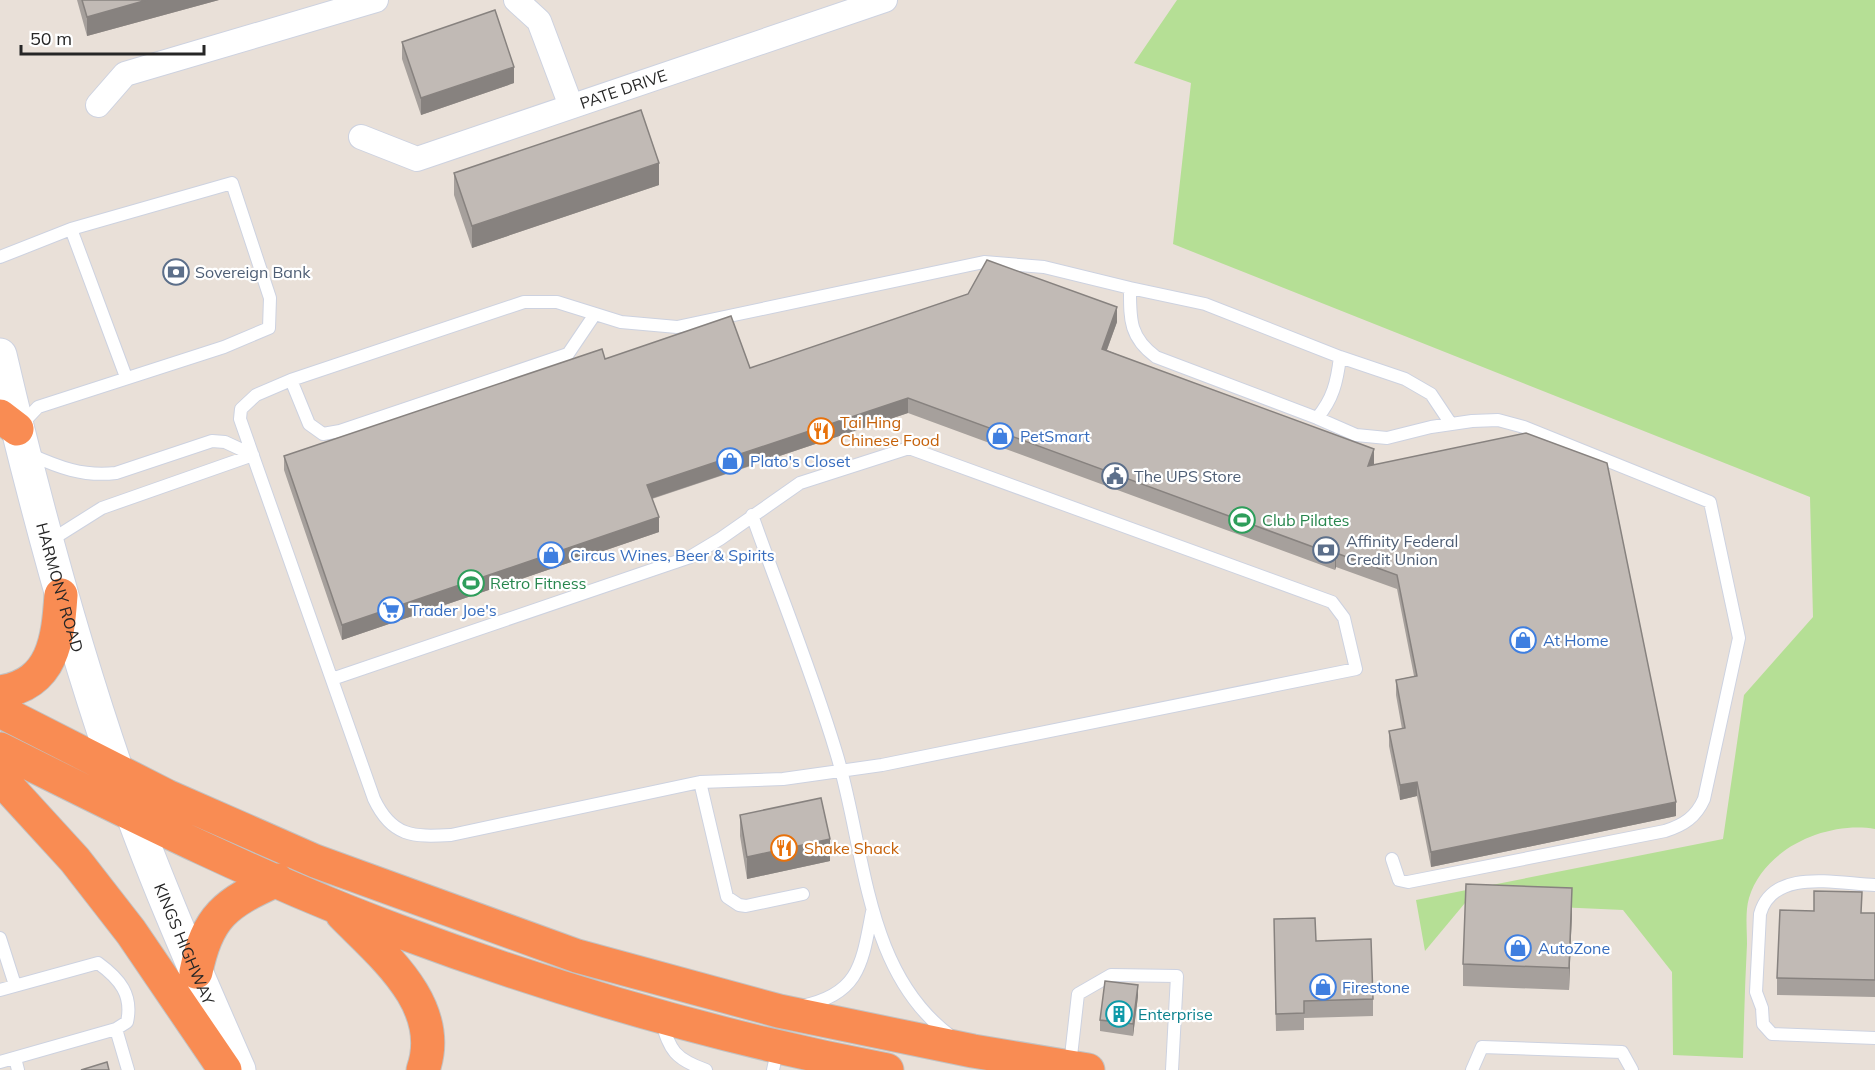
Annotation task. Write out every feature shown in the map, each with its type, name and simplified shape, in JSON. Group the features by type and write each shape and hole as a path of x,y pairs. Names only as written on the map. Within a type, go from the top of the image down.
{"highway":[{"path":"0,692 19,687 32,679 53,653 58,637 61,595"},
{"path":"0,711 167,796 326,865 577,956 779,1011 973,1051 1079,1069"},
{"path":"0,749 134,816 397,931 660,1016 775,1058 869,1068"},
{"path":"0,778 75,860 131,932 225,1070"},
{"path":"196,972 204,939 218,915 232,903 277,880"},
{"path":"332,904 408,984 421,1010 427,1043 423,1070"}],"street":[{"path":"98,105 124,74 376,0"},
{"path":"516,0 539,21 571,106"},
{"name":"PATE DRIVE","path":"361,136 417,159 885,0"},
{"name":"HARMONY ROAD","path":"0,355 13,432 61,595 134,816"},
{"name":"KINGS HIGHWAY","path":"134,816 196,972 239,1070"}],"lane":[{"path":"0,257 71,229 232,183 270,298 270,327 224,347 126,376 38,407 13,432 62,468 101,475 116,473 212,441 225,442 253,455"},
{"path":"71,229 126,376"},
{"path":"332,679 690,557 720,540 800,483 909,448 1332,602 1344,618 1356,669 842,772 783,779 700,782 451,835 413,836 395,826 380,813 332,679 240,419 241,409 255,395 291,380 524,302 557,302 621,322 677,327 984,262 1044,267 1205,304 1340,357 1405,379 1431,394 1451,424"},
{"path":"1130,288 1130,315 1134,334 1142,347 1156,357 1356,435 1387,438 1451,424 1498,420 1524,427 1710,502 1739,638 1704,799 1699,811 1688,821 1665,831 1408,882 1399,880 1392,859"},
{"path":"291,380 309,424 322,435 340,431 568,354 595,314"},
{"path":"1317,418 1330,402 1337,382 1340,357"},
{"path":"46,543 64,529 102,507 253,455"},
{"path":"752,515 842,772 872,911 911,997 936,1024 973,1051"},
{"path":"700,782 728,897 739,905 746,906 803,894"},
{"path":"1875,885 1798,882 1781,886 1767,897 1760,914 1756,992 1762,1008 1764,1027 1776,1034 1875,1038"},
{"path":"779,1011 834,996 848,986 862,962 872,911"},
{"path":"0,938 15,986"},
{"path":"0,990 98,963 125,990 129,999 127,1022 116,1029 8,1064"},
{"path":"1079,1069 1078,994 1111,975 1177,976 1172,1070"},
{"path":"660,1016 669,1046 684,1063 706,1070"},
{"path":"116,1029 128,1070"},
{"path":"1472,1070 1482,1047 1622,1052 1632,1070"}],"green space":[{"path":"1177,0 1875,0 1875,829 1837,829 1818,834 1783,852 1768,865 1757,880 1749,898 1746,921 1743,1058 1673,1055 1672,972 1623,910 1465,903 1425,951 1416,900 1723,839 1744,695 1813,617 1810,497 1173,244 1191,83 1134,63"}],"building":[{"path":"82,0 147,0 87,17"},
{"path":"495,10 514,67 421,98 402,42"},
{"path":"641,110 659,163 472,226 454,173"},
{"path":"987,260 1117,307 1102,349 1374,449 1368,466 1526,433 1607,463 1676,802 1431,852 1417,782 1400,785 1389,731 1405,728 1396,680 1417,676 1397,575 1336,553 1335,555 908,398 647,485 659,517 342,625 284,456 602,349 605,359 731,316 750,368 968,294"},
{"path":"821,798 830,839 747,857 740,815"},
{"name":"AutoZone","path":"1466,884 1572,888 1569,968 1463,964"},
{"path":"1814,891 1862,892 1861,913 1875,913 1875,980 1777,978 1780,910 1814,911"},
{"name":"Firestone","path":"1315,918 1316,941 1371,939 1373,999 1304,1001 1304,1013 1276,1014 1274,919"},
{"name":"Enterprise","path":"1105,981 1138,985 1133,1024 1100,1020"},
{"path":"107,1062 109,1070 81,1070"}],"place":[{"name":"Sovereign Bank","path":"176,272"},
{"name":"Tai Hing Chinese Food","path":"821,431"},
{"name":"PetSmart","path":"1000,436"},
{"name":"Plato's Closet","path":"730,461"},
{"name":"The UPS Store","path":"1115,476"},
{"name":"Club Pilates","path":"1242,520"},
{"name":"Affinity Federal Credit Union","path":"1326,550"},
{"name":"Circus Wines, Beer & Spirits","path":"551,555"},
{"name":"Retro Fitness","path":"471,583"},
{"name":"Trader Joe's","path":"391,610"},
{"name":"At Home","path":"1523,640"},
{"name":"Shake Shack","path":"784,848"},
{"name":"AutoZone","path":"1518,948"},
{"name":"Firestone","path":"1323,987"},
{"name":"Enterprise","path":"1119,1014"}]}
